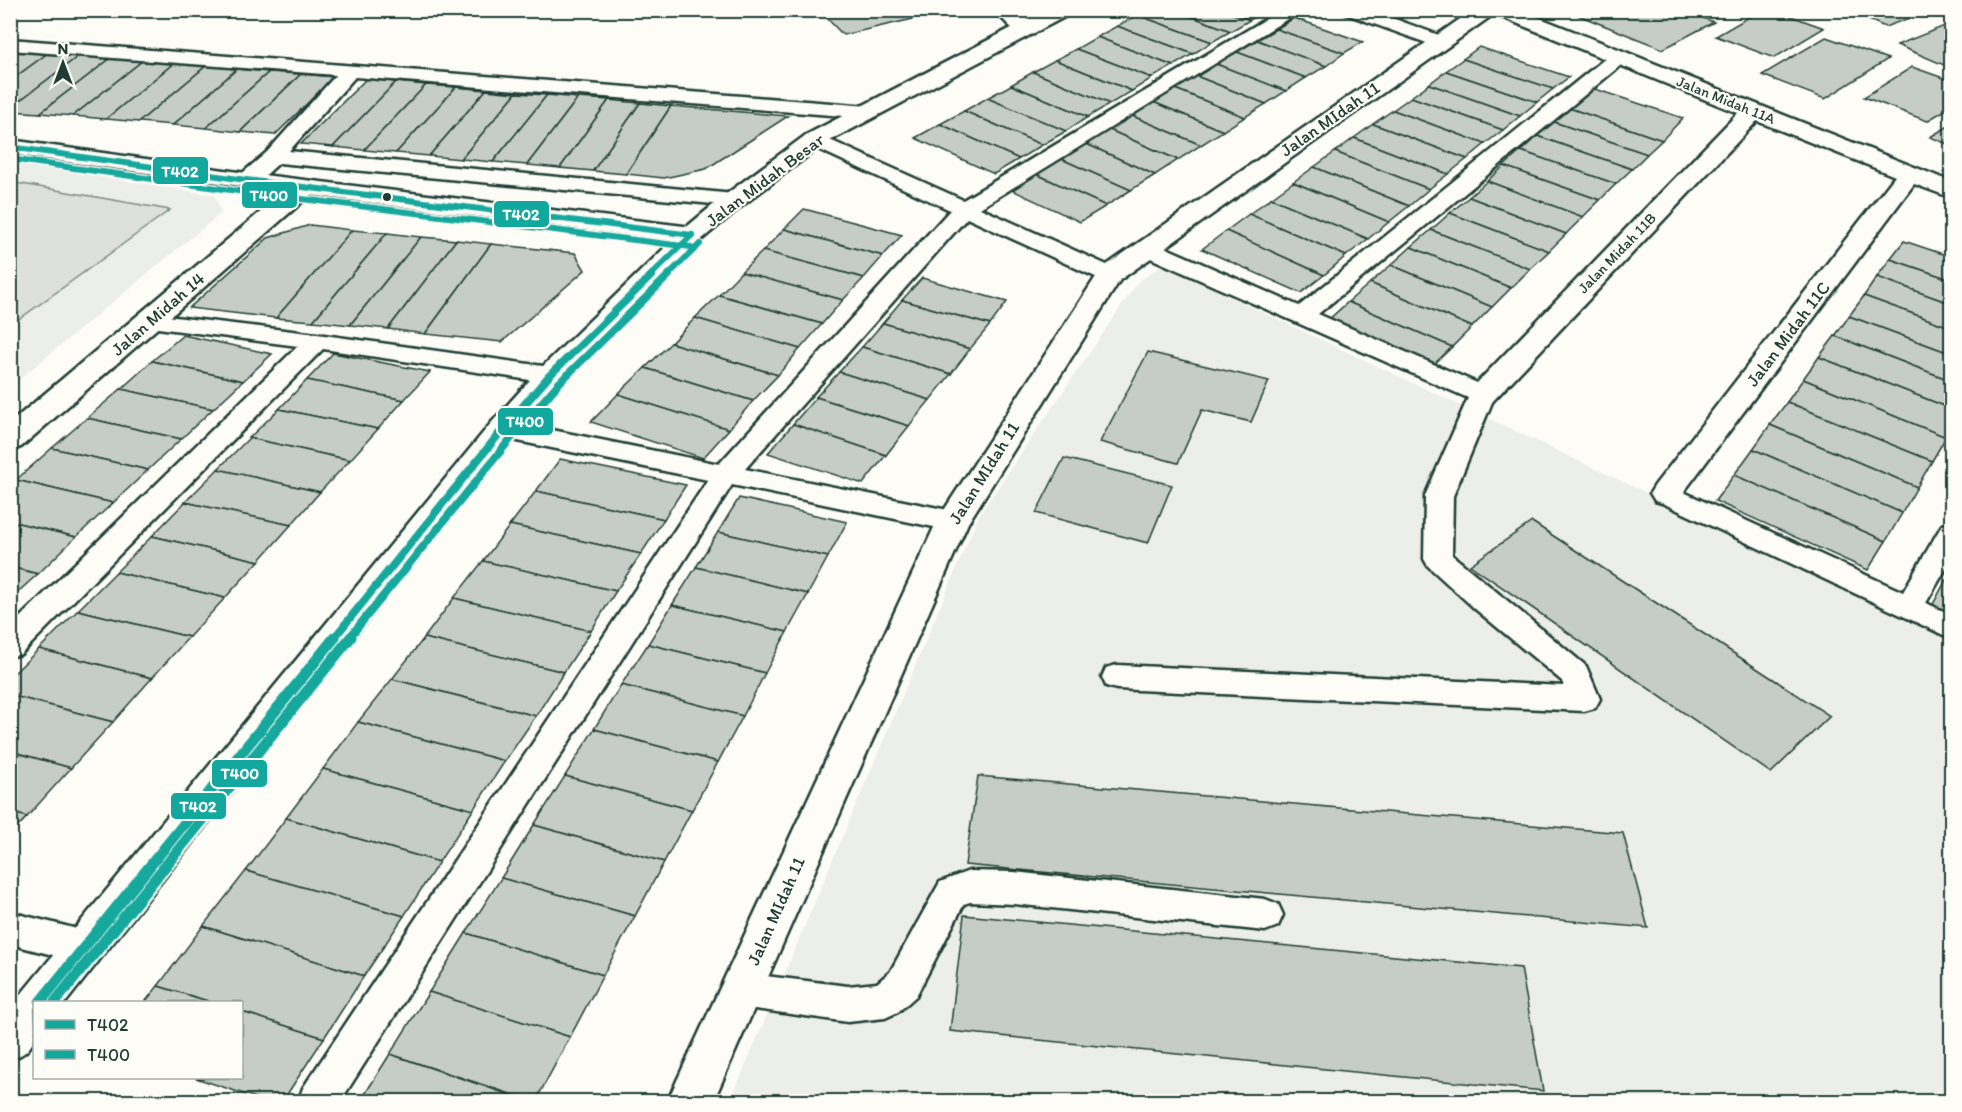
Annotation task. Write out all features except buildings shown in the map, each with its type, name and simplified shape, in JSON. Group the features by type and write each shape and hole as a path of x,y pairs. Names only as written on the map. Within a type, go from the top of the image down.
{"street":[{"path":"1006,10 1026,30"},
{"name":"Jalan Midah Besar","path":"41,1001 503,429 550,375 692,235 734,200 814,140 1063,10"},
{"name":"Jalan MIdah 11","path":"690,1101 953,521 1110,275 1487,10"},
{"name":"Jalan Midah 11A","path":"1501,10 1952,191"},
{"name":"Jalan Midah 11B","path":"1482,395 1753,111"},
{"path":"10,147 246,180 692,235"},
{"name":"Jalan Midah 11C","path":"1666,493 1909,174"},
{"name":"Jalan Midah 14","path":"10,440 305,187"},
{"path":"10,1040 33,1010"}],"lane":[{"path":"317,1101 724,476 964,208 1294,10"},
{"path":"1352,10 1441,42"},
{"path":"10,45 869,112"},
{"path":"1302,315 1618,57"},
{"path":"246,180 274,156 350,71"},
{"path":"814,140 1110,275"},
{"path":"274,156 734,200"},
{"path":"1117,677 1584,699 1575,675 1438,559 1439,496 1482,395 1147,248"},
{"path":"150,321 317,341 550,375"},
{"path":"10,646 317,341"},
{"path":"503,429 953,521"},
{"path":"1666,493 1952,628"},
{"path":"1909,608 1952,532"},
{"path":"740,990 848,1004 885,1000 903,984 952,894 969,886 1014,888 1265,915"},
{"path":"10,928 84,946"}],"shaded area":[{"path":"11,163 215,195 221,213 11,386"},
{"path":"11,182 170,210 11,325"},
{"path":"1162,265 1702,519 1951,641 1951,1101 730,1102 979,515 1138,282"}],"transit line":[{"name":"T402","path":"10,147 246,180 692,235"},
{"name":"T400","path":"10,159 245,192 691,247"},
{"name":"T402","path":"41,1001 503,429 550,375 692,235"},
{"name":"T400","path":"56,1001 512,437 559,383 700,244"}]}
